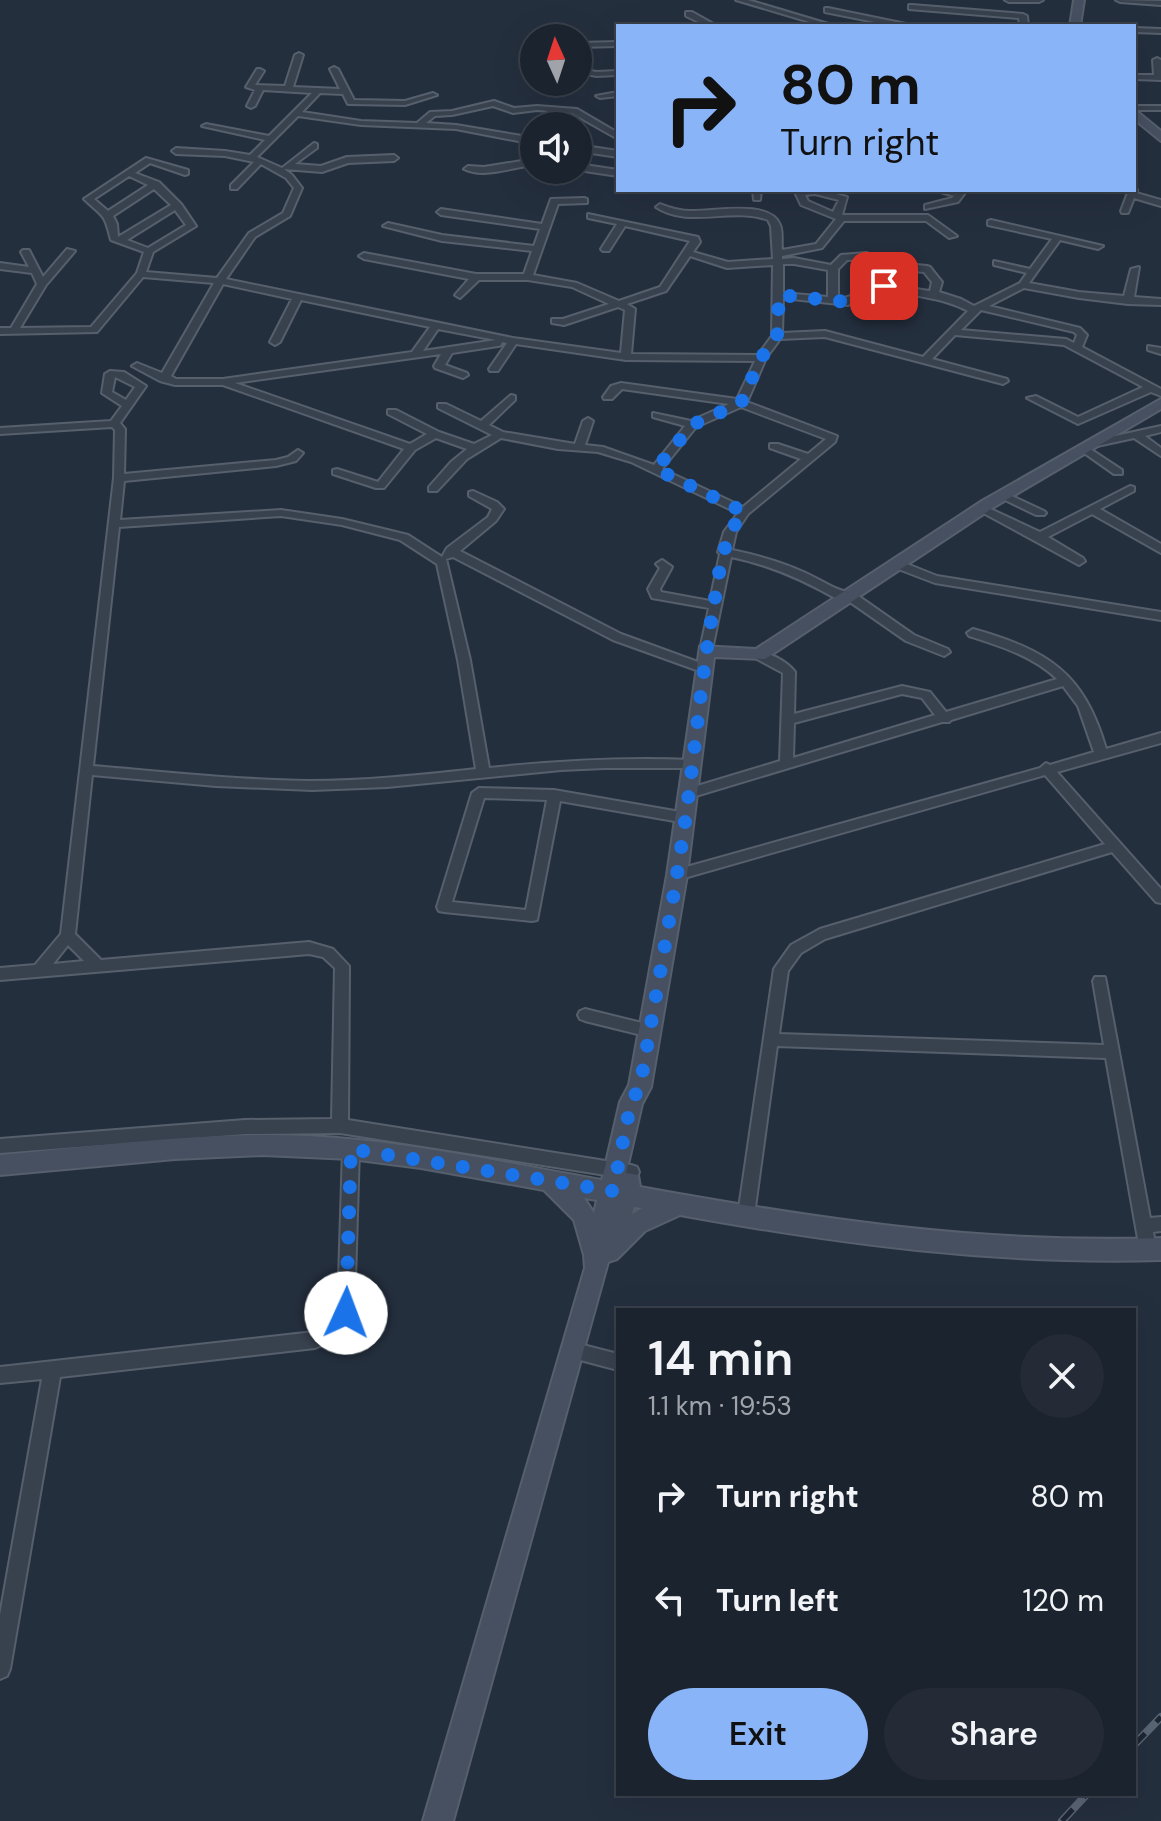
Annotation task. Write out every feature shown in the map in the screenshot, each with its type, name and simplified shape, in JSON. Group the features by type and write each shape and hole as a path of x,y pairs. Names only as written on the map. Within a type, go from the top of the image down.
{"main road":[{"path":"1075,24 1079,0"},
{"path":"1140,124 1161,137"},
{"path":"438,1821 643,1106 640,1087 686,818 704,659 759,655 1003,495 1161,403"},
{"path":"0,1165 149,1144 351,1149 549,1181 622,1182 683,1204 959,1244 1088,1251 1155,1250"},
{"path":"549,1181 579,1206 589,1223 600,1260"},
{"path":"600,1260 635,1223 649,1214 683,1204"}],"street":[{"path":"740,0 827,24"},
{"path":"1009,0 1039,0"},
{"path":"1120,0 1161,3"},
{"path":"838,24 856,16 864,6"},
{"path":"912,7 1023,16 1024,24"},
{"path":"828,10 896,24"},
{"path":"689,14 709,24"},
{"path":"1136,30 1161,31"},
{"path":"592,45 616,44"},
{"path":"592,53 616,54"},
{"path":"288,90 299,55"},
{"path":"1136,77 1158,78 1157,60"},
{"path":"334,69 351,102 415,111 494,103 513,111 566,110 583,115 616,135"},
{"path":"260,71 250,86 346,92"},
{"path":"592,73 616,73"},
{"path":"251,106 260,88"},
{"path":"234,187 271,139 318,91"},
{"path":"600,96 616,94"},
{"path":"415,111 433,95"},
{"path":"1136,110 1161,108"},
{"path":"415,111 419,125"},
{"path":"296,113 342,121 456,127 520,138"},
{"path":"206,126 271,139"},
{"path":"283,168 314,146"},
{"path":"592,150 616,154"},
{"path":"176,151 256,160 283,168 326,169 347,160 394,158"},
{"path":"108,215 181,170 149,160 88,199 108,215 113,224 112,236 149,251"},
{"path":"468,169 482,170 520,163"},
{"path":"139,177 161,164"},
{"path":"164,379 220,281 252,235 282,219 290,209 298,188 283,168"},
{"path":"592,169 616,173"},
{"path":"0,331 94,330 141,274 149,251 191,226 169,194 129,173"},
{"path":"1136,188 1161,203"},
{"path":"800,192 804,203 839,216 928,218 952,236"},
{"path":"688,253 727,265 776,258 819,246 839,216 844,199 819,192"},
{"path":"928,207 955,200 961,192"},
{"path":"1125,211 1132,192"},
{"path":"528,277 555,200 584,201"},
{"path":"121,240 152,222 162,211 178,206"},
{"path":"656,469 692,425 741,403 761,358 777,336 779,295 776,226 765,214 734,212 687,216 660,207"},
{"path":"441,212 546,227"},
{"path":"555,321 564,322 663,289 695,239 591,216"},
{"path":"991,223 1098,246"},
{"path":"606,249 622,224"},
{"path":"388,226 442,238 538,249"},
{"path":"926,360 977,309 1023,285 1056,239"},
{"path":"13,332 42,284 70,251"},
{"path":"26,252 42,284"},
{"path":"364,256 476,277 528,277 574,285 630,310 626,357"},
{"path":"833,298 833,268 844,257 867,256 883,265 927,269 937,282 934,294"},
{"path":"776,258 833,268"},
{"path":"997,263 1032,272"},
{"path":"0,266 36,271"},
{"path":"1128,301 1136,269"},
{"path":"141,274 220,281 513,341 626,357 761,358"},
{"path":"460,295 476,277"},
{"path":"1023,285 1128,301 1161,302"},
{"path":"779,295 833,298 848,302 868,289 884,286 934,294 977,309 1077,330 1082,335 1078,346"},
{"path":"275,342 297,299"},
{"path":"415,355 435,326"},
{"path":"954,332 1078,346 1117,372 1161,393"},
{"path":"777,336 825,334 1003,381"},
{"path":"137,366 164,379 188,383 223,382 513,341"},
{"path":"494,369 513,341"},
{"path":"448,350 439,366 463,375"},
{"path":"223,382 411,448"},
{"path":"451,551 617,637 704,659 730,532 744,512 831,440 829,433 741,403 621,386 608,397"},
{"path":"1032,398 1078,421 1150,388"},
{"path":"483,425 511,398"},
{"path":"114,424 128,405"},
{"path":"442,406 500,435 599,449 656,469 744,512"},
{"path":"392,412 435,434 472,447"},
{"path":"657,415 692,425"},
{"path":"579,447 588,421"},
{"path":"0,431 114,424 120,429 119,478 68,936 39,971"},
{"path":"1090,446 1161,429"},
{"path":"337,472 380,486 411,448 435,434"},
{"path":"433,489 452,465 472,447 500,435"},
{"path":"1137,435 1161,453"},
{"path":"774,446 809,458"},
{"path":"1090,446 1118,472"},
{"path":"119,478 276,463 292,459 298,453"},
{"path":"1040,537 1130,489"},
{"path":"442,562 451,551 492,519 498,509 473,494"},
{"path":"1003,495 1040,513"},
{"path":"982,509 1040,537 1079,561"},
{"path":"1092,509 1161,549"},
{"path":"114,524 281,513 308,515 404,537 442,562"},
{"path":"724,552 761,559 801,572 910,638 944,652"},
{"path":"442,562 464,660 483,773"},
{"path":"662,564 666,567 654,589 656,595 714,605"},
{"path":"897,564 935,579 1161,616"},
{"path":"973,633 1038,656 1066,681 1085,703 1094,721 1101,754"},
{"path":"759,655 789,672 786,766"},
{"path":"689,793 1066,681"},
{"path":"787,720 902,690 926,695 945,719"},
{"path":"677,875 1046,768 1161,738"},
{"path":"88,770 269,785 345,785 612,763 691,765"},
{"path":"1046,768 1161,898"},
{"path":"554,795 532,916 444,907 479,793 554,795 686,818"},
{"path":"746,1215 781,969 796,949 820,935 1115,846"},
{"path":"68,936 99,967"},
{"path":"0,974 309,948 328,953 342,966 340,1126"},
{"path":"1100,981 1143,1226 1155,1250"},
{"path":"585,1015 650,1031"},
{"path":"771,1040 1112,1052"},
{"path":"0,1146 149,1144 292,1125 340,1126 458,1142 622,1182"},
{"path":"0,1375 315,1340 337,1330 346,1313 351,1149"},
{"path":"1143,1226 1161,1224"},
{"path":"575,1351 616,1361"},
{"path":"0,1669 53,1368"}],"railway":[{"path":"1136,1743 1161,1717"},
{"path":"1062,1821 1085,1796"}],"route":[{"path":"346,1313 351,1149 613,1191 631,1102 640,1087 673,900 689,793 702,668 724,552 730,532 744,512 656,469 692,425 741,403 761,358 777,336 779,295 833,298 848,302 868,289 884,286"}]}
